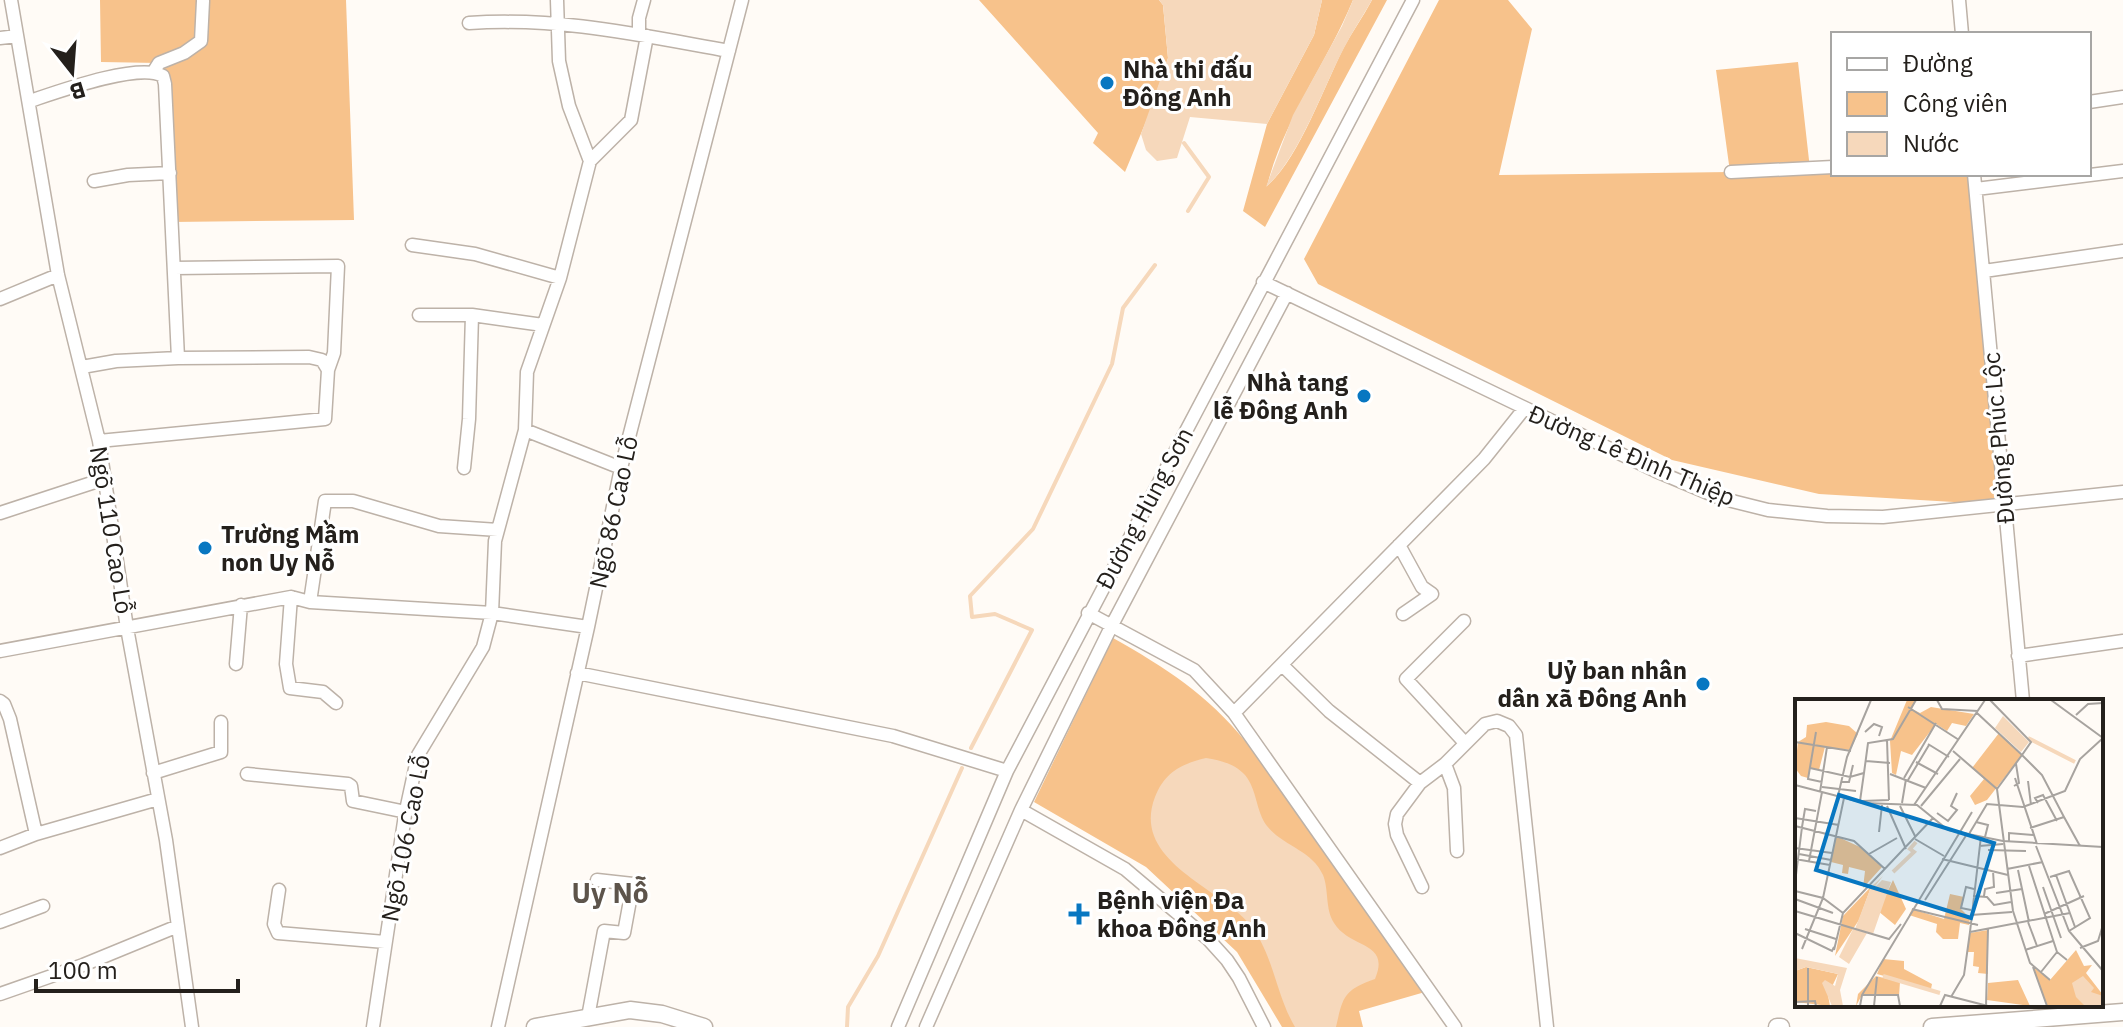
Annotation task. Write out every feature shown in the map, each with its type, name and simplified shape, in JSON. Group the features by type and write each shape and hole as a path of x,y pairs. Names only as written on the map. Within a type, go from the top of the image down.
{"main road":[{"path":"535,1027 630,1010 662,1014 704,1027"},
{"path":"1932,1027 2050,1011 2123,1012"},
{"path":"596,1017 625,1027"}],"street":[{"name":"Ngõ 110 Cao Lỗ","path":"11,0 58,275 99,441 192,1027"},
{"path":"557,0 562,76 569,106 590,161"},
{"path":"412,245 475,254 560,278 590,161 631,120 643,34 639,18 644,0"},
{"name":"Ngõ 86 Cao Lỗ","path":"498,1027 621,468 742,0"},
{"name":"Đường Hùng Sơn","path":"898,1027 1007,771 1413,0"},
{"path":"1959,0 1962,32"},
{"path":"154,71 159,63 184,53 201,41 203,1"},
{"path":"469,23 558,22 729,51"},
{"path":"0,38 17,36"},
{"path":"30,101 96,80 154,71 163,76 178,358"},
{"path":"2091,102 2123,97"},
{"path":"1731,172 1831,167"},
{"path":"2091,175 2123,171"},
{"path":"94,181 128,175 170,173"},
{"name":"Đường Phúc Lộc","path":"1974,176 2023,699"},
{"path":"1976,189 2082,176"},
{"path":"1984,271 2123,251"},
{"path":"99,441 325,419 328,370 334,353 338,266 174,268"},
{"path":"0,299 58,275"},
{"name":"Ngõ 106 Cao Lỗ","path":"373,1027 406,812 418,755 483,647 492,613 495,541 525,430 527,372 560,278"},
{"name":"Đường Lê Đình Thiệp","path":"1263,282 1524,409 1720,498 1768,510 1827,516 1883,517 2123,492"},
{"path":"926,1027 1021,810 1112,625 1287,293"},
{"path":"419,315 472,315 543,325"},
{"path":"464,468 469,419 472,315"},
{"path":"82,367 116,361 178,358 309,357 322,360 328,370"},
{"path":"1234,713 1484,459 1524,409"},
{"path":"525,430 621,468"},
{"path":"0,513 104,479"},
{"path":"310,602 325,501 353,501 439,526 498,530"},
{"path":"1399,545 1422,587 1432,594 1403,614"},
{"path":"0,651 291,597 310,602 492,613 588,627"},
{"path":"291,597 286,664 290,688 323,692 336,703"},
{"path":"236,664 241,605"},
{"path":"1088,613 1194,670 1234,713 1455,1027"},
{"path":"1464,621 1406,679 1465,743"},
{"path":"2018,656 2123,641"},
{"path":"1282,665 1329,711 1420,783"},
{"path":"577,673 893,736 1007,771"},
{"path":"0,701 10,719 36,834"},
{"path":"1422,887 1395,824 1397,814 1420,783 1445,764 1485,724 1497,721 1509,726 1516,735 1547,1027"},
{"path":"153,773 221,752 221,722"},
{"path":"1445,764 1454,788 1457,851"},
{"path":"247,774 348,784 353,801 406,812"},
{"path":"0,848 36,834 158,799"},
{"path":"1021,810 1125,869 1208,939 1239,978 1264,1027"},
{"path":"596,1017 604,931 624,933 633,884 597,880"},
{"path":"279,890 274,924 278,933 385,942"},
{"path":"0,922 43,906"},
{"path":"0,994 83,965 178,926"}],"green space":[{"path":"100,0 346,0 354,220 172,222 158,63 101,62"},
{"name":"Nhà thi đấu Đông Anh","path":"979,0 1159,0 1163,5 1168,58 1125,172 1093,143 1098,133"},
{"path":"1322,0 1353,0 1295,114 1267,186 1300,141 1343,49 1372,0 1387,0 1265,227 1243,211 1267,124 1314,35"},
{"path":"1439,0 1508,0 1532,29 1499,175 1730,172 1716,70 1798,62 1810,169 1831,169 1831,176 1974,176 2004,505 1819,494 1672,460 1318,284 1304,259"},
{"path":"1113,638 1185,683 1246,742 1425,992 1359,1011 1363,1027 1282,1027 1237,952 1146,867 1034,802"}],"water":[{"path":"1159,0 1322,0 1314,35 1267,124 1190,117 1177,158 1157,161 1146,150 1141,134 1168,58 1163,5"},
{"path":"1353,0 1372,0 1344,48 1300,141 1266,187 1293,115"},
{"path":"1206,758 1227,763 1245,775 1267,826 1312,860 1323,875 1329,912 1334,923 1378,958 1375,979 1346,996 1336,1027 1295,1027 1265,950 1251,926 1238,912 1183,872 1155,839 1151,820 1159,788 1175,770"}],"waterway":[{"path":"1184,143 1209,177 1188,211"},
{"path":"971,748 1032,630 995,614 972,617 970,596 1033,529 1112,364 1123,308 1155,265"},
{"path":"847,1027 848,1007 878,956 962,768"}],"place":[{"name":"Nhà thi đấu Đông Anh","path":"1107,83"},
{"name":"Nhà tang lễ Đông Anh","path":"1364,396"},
{"name":"Trường Mầm non Uy Nỗ","path":"205,548"},
{"name":"Uỷ ban nhân dân xã Đông Anh","path":"1703,684"},
{"name":"Bệnh viện Đa khoa Đông Anh","path":"1079,914"}],"district":[{"name":"Uy Nỗ","path":"610,892"}]}
